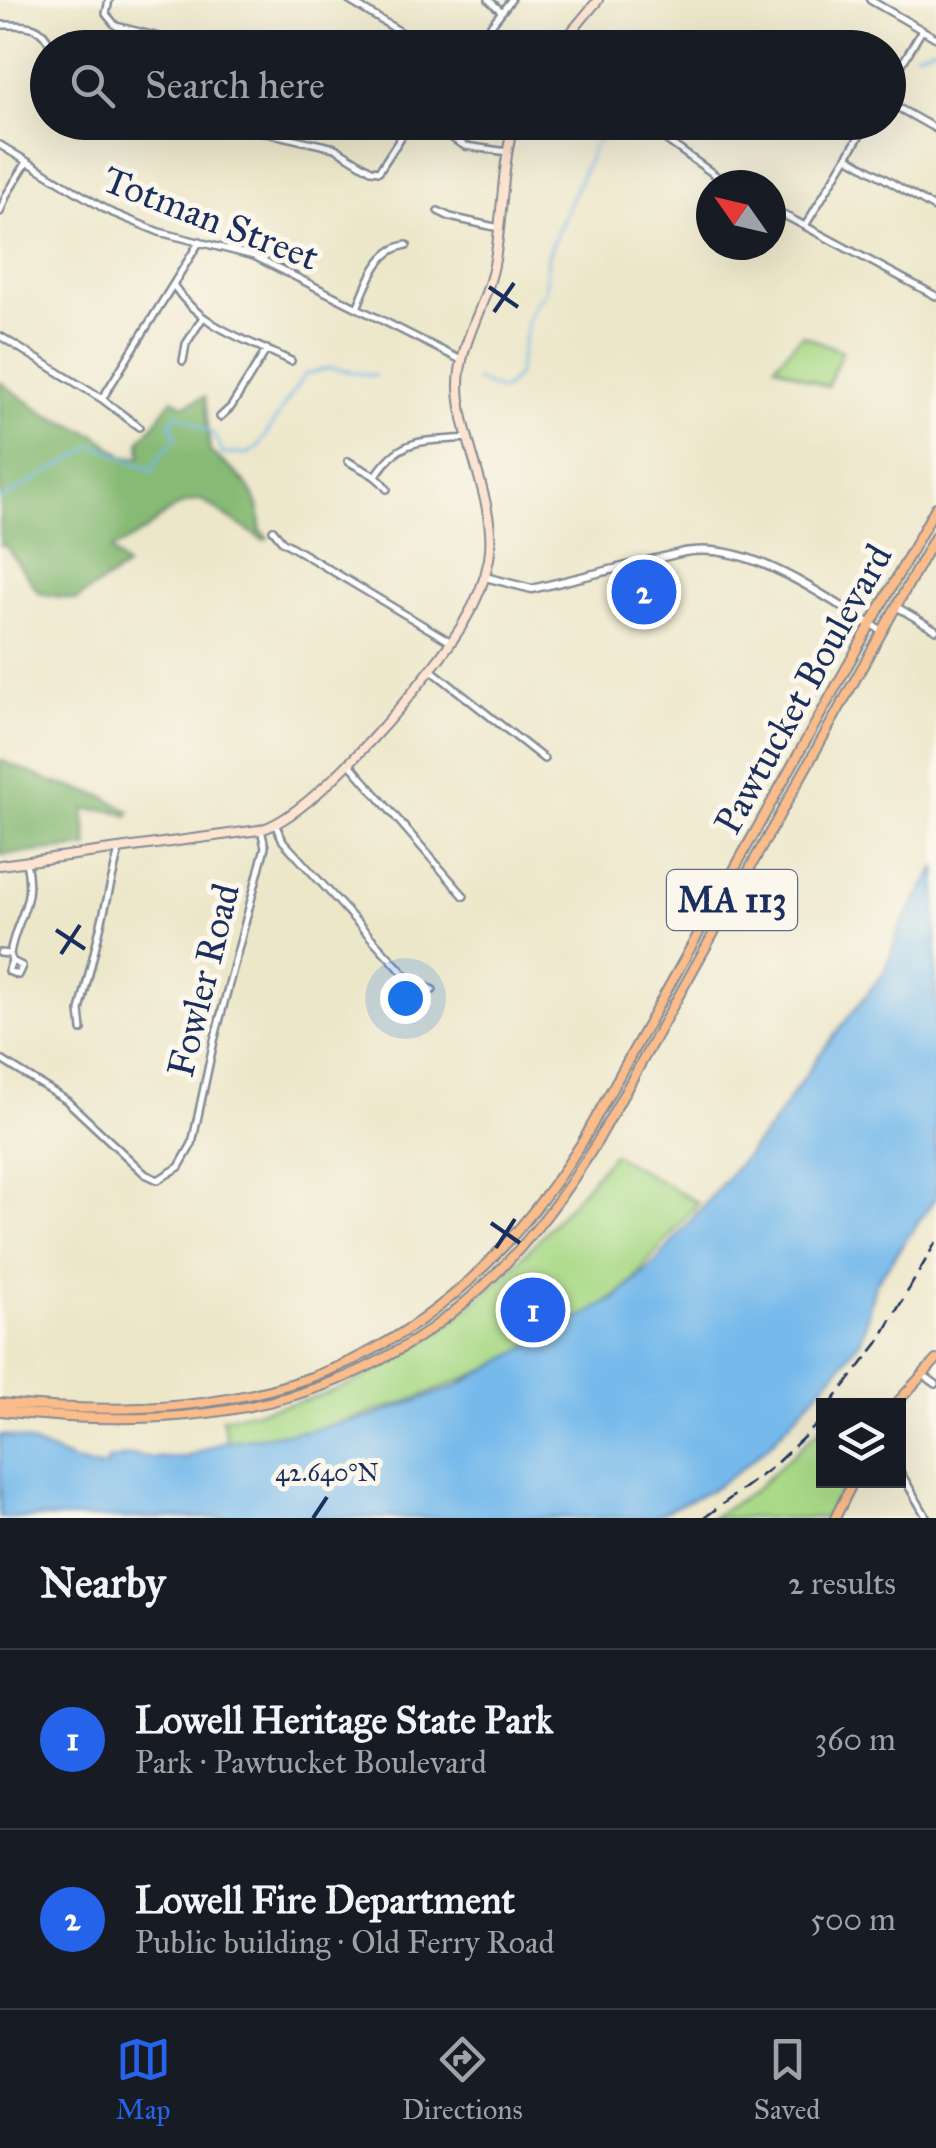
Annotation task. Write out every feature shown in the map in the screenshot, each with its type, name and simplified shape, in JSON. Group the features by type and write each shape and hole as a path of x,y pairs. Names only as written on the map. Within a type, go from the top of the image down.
{"main road":[{"path":"573,30 598,0"},
{"path":"0,864 262,830 276,824 296,811 348,761 451,642 470,612 490,556 490,535 459,392 462,360 488,286 510,140"},
{"name":"Pawtucket Boulevard","path":"0,1403 74,1408 173,1405 258,1394 336,1369 381,1346 435,1310 480,1272 540,1207 583,1141 936,507"},
{"name":"Pawtucket Boulevard","path":"0,1411 143,1417 278,1402 366,1369 410,1343 475,1293 541,1227 581,1169 936,535"},
{"path":"901,1398 936,1360"},
{"path":"835,1518 850,1488"}],"street":[{"path":"109,0 107,17 116,26 132,30"},
{"path":"348,0 397,30"},
{"path":"489,0 501,10"},
{"path":"486,30 511,0"},
{"path":"870,0 936,38"},
{"path":"0,25 39,30"},
{"path":"906,57 922,30"},
{"path":"906,112 936,130"},
{"path":"299,140 335,148 379,171 399,140"},
{"path":"455,140 465,146 508,152"},
{"path":"666,140 708,170"},
{"path":"805,226 857,140"},
{"name":"Totman Street","path":"0,144 108,211 159,232 254,256 462,360"},
{"path":"848,156 936,209"},
{"path":"0,212 27,162"},
{"path":"438,211 499,228"},
{"path":"786,216 936,296"},
{"path":"102,399 200,241"},
{"path":"357,308 386,254 408,245"},
{"path":"173,285 202,318 292,360"},
{"path":"183,361 186,344 202,318"},
{"path":"0,336 102,399 139,427"},
{"path":"220,417 231,408 267,349"},
{"path":"377,474 398,448 469,438"},
{"path":"348,460 359,469 377,474 387,488"},
{"path":"273,530 282,541 451,642"},
{"path":"485,577 532,589 690,551 732,552 764,564 883,631"},
{"path":"897,606 936,630"},
{"path":"430,668 544,759"},
{"path":"348,761 464,896"},
{"path":"276,824 287,845 407,977 433,990"},
{"name":"Fowler Road","path":"0,1059 66,1100 145,1174 158,1180 179,1167 192,1144 261,863 265,845 262,830"},
{"path":"82,1030 80,1010 119,850"},
{"path":"0,954 11,957 26,909 26,862"},
{"path":"922,1374 936,1384"},
{"path":"906,1482 927,1518"}],"green space":[{"path":"802,335 842,351 827,387 775,365"},
{"path":"0,382 47,415 96,435 124,457 141,457 140,440 173,399 184,405 205,397 210,452 247,485 258,505 260,531 268,538 263,540 201,500 192,501 111,550 126,567 76,600 39,593 5,545 0,546"},
{"path":"0,760 52,782 103,796 130,812 128,816 112,810 84,809 88,847 0,855"},
{"path":"613,1154 698,1203 628,1286 589,1317 481,1372 407,1402 231,1456 222,1418 327,1393 412,1351 450,1323 519,1260"},
{"path":"816,1433 816,1488 841,1488 826,1518 711,1518 755,1490"}],"water":[{"path":"936,868 936,1197 875,1284 862,1338 770,1444 739,1471 709,1491 652,1518 0,1518 0,1435 27,1441 91,1466 105,1467 107,1460 132,1455 187,1457 223,1442 374,1416 455,1387 616,1298 655,1263 771,1126 819,1055 885,971 900,927"}],"waterway":[{"path":"914,53 936,47"},
{"path":"476,380 502,391 517,376 528,320 545,292 548,255 595,143 600,140"},
{"path":"0,500 96,445 153,471 158,458 177,438 170,424 178,413 214,435 223,454 248,454 259,446 304,375 330,368 375,376"}],"railway":[{"path":"835,1398 878,1343 936,1242"},
{"path":"704,1518 771,1468 816,1426"}],"place":[{"name":"Lowell Fire Department","path":"644,592"},
{"name":"Lowell Heritage State Park","path":"533,1310"}]}
